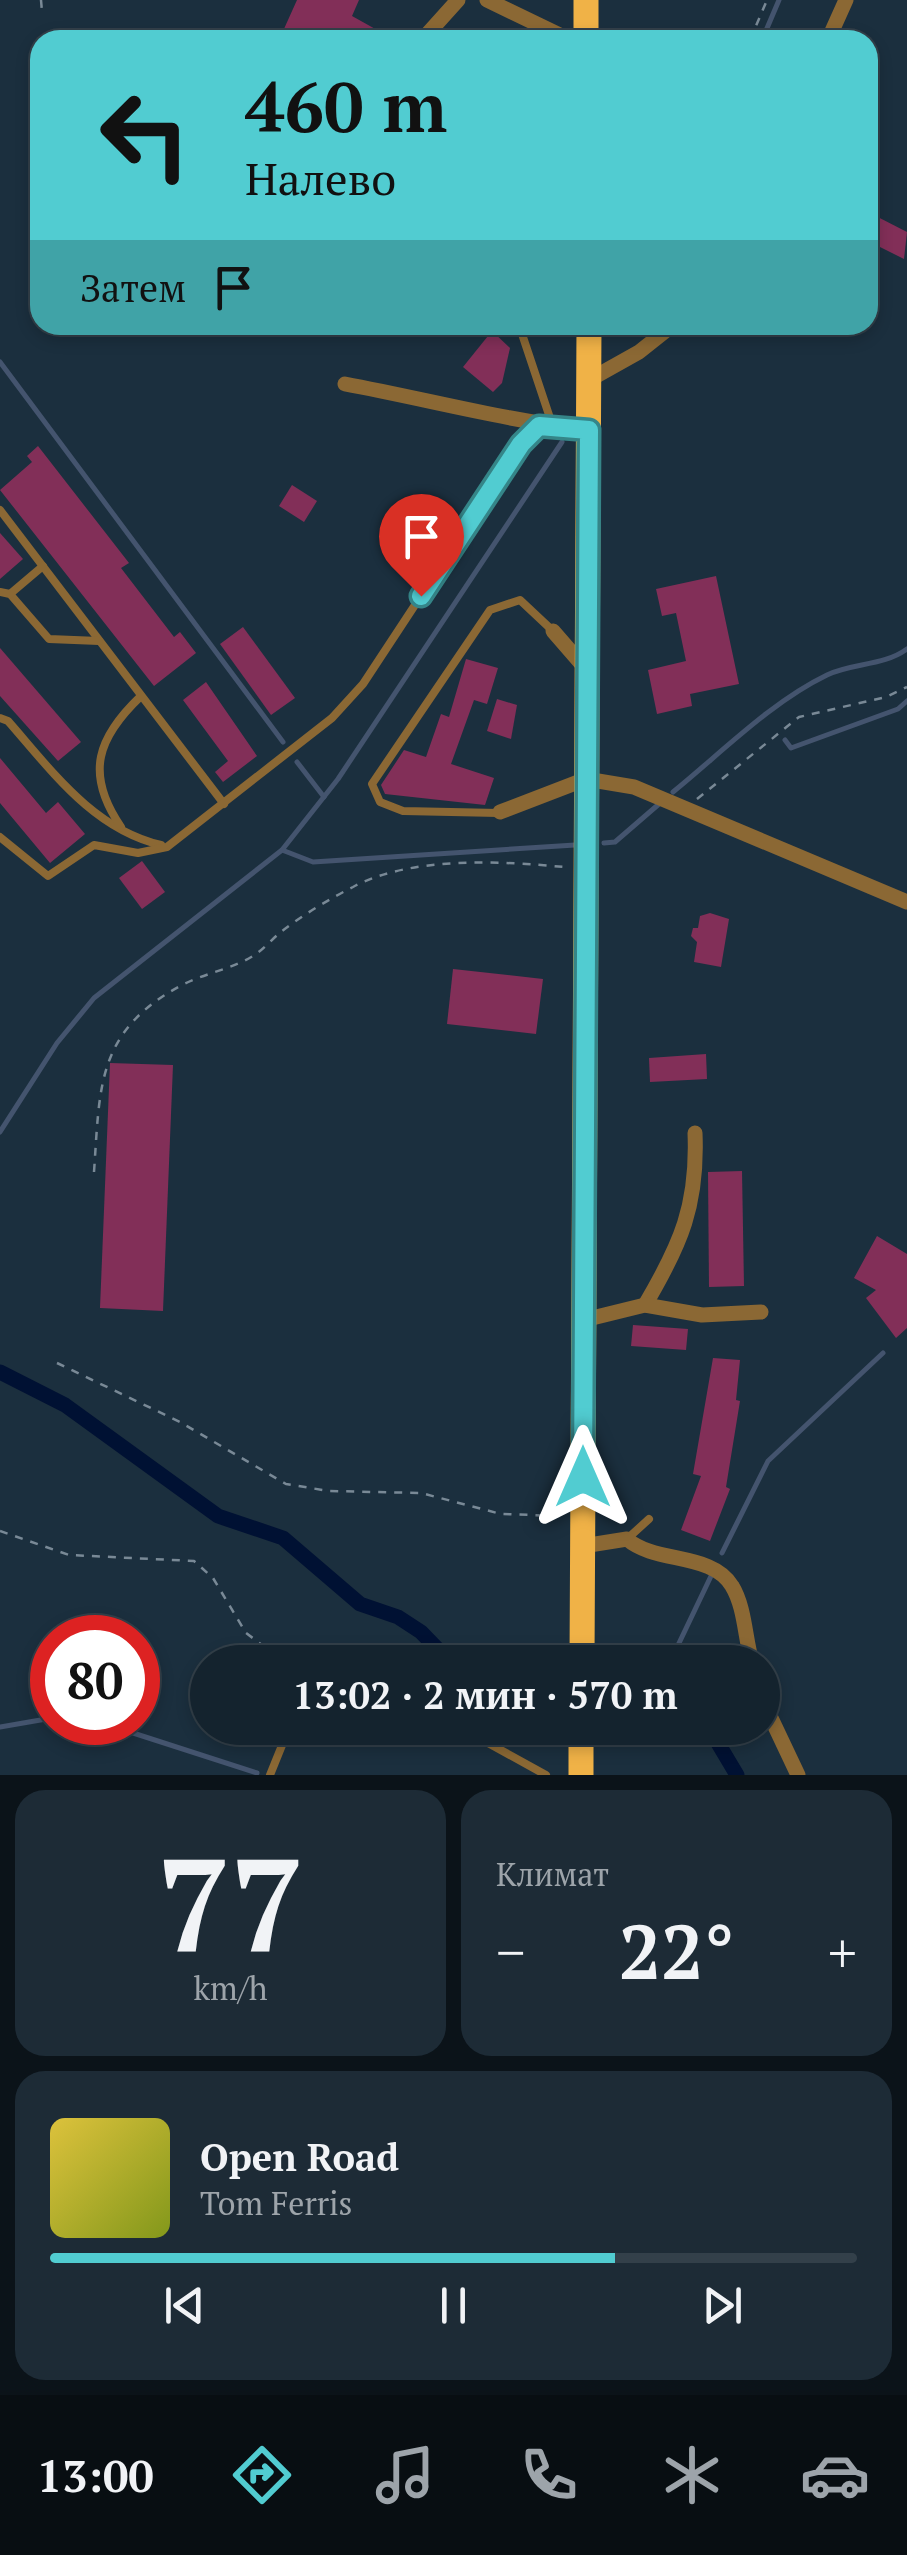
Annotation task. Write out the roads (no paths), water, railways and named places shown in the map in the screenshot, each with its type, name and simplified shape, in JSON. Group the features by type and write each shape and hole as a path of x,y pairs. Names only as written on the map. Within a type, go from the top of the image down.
{"highway":[{"path":"586,0 586,30"},
{"path":"582,1645 589,335"},
{"path":"581,1775 582,1745"}],"street":[{"path":"431,30 458,0"},
{"path":"487,0 549,30"},
{"path":"832,30 846,0"},
{"path":"589,380 661,335"},
{"path":"344,384 546,426 589,430"},
{"path":"521,444 546,426"},
{"path":"553,631 586,669"},
{"path":"500,812 586,779 634,787 907,902"},
{"path":"645,1305 686,1224 697,1181 694,1133"},
{"path":"584,1320 645,1305 702,1315 761,1312"},
{"path":"583,1546 627,1539 646,1553 704,1566 724,1576 736,1595 748,1645"},
{"path":"780,1737 798,1775"}],"lane":[{"path":"522,335 546,426"},
{"path":"0,837 48,876 94,845 138,853 167,847 332,718 363,684 521,444"},
{"path":"0,510 224,804"},
{"path":"10,594 44,566"},
{"path":"0,592 10,594 49,640 99,641"},
{"path":"500,812 404,811 380,802 372,784 408,725 490,610 520,600 553,631"},
{"path":"121,827 105,792 99,760 108,732 141,696"},
{"path":"0,718 8,721 83,805 138,839 167,847"},
{"path":"627,1539 649,1519"},
{"path":"270,1775 282,1745"},
{"path":"490,1745 546,1775"}],"waterway":[{"path":"766,30 779,0"},
{"path":"0,362 283,742"},
{"path":"0,1132 57,1043 94,998 282,850 338,779 562,442"},
{"path":"673,792 766,714 806,686 837,671 888,659 907,649"},
{"path":"785,740 791,748 898,709 907,701"},
{"path":"297,762 324,797"},
{"path":"604,843 615,842 659,804"},
{"path":"282,850 313,862 575,845"},
{"path":"722,1553 768,1461 883,1353"},
{"path":"0,1372 65,1405 218,1516 283,1538 360,1604 398,1617 434,1645"},
{"path":"678,1645 712,1574"},
{"path":"0,1727 30,1722"},
{"path":"160,1742 257,1773"},
{"path":"719,1745 737,1775"}]}
